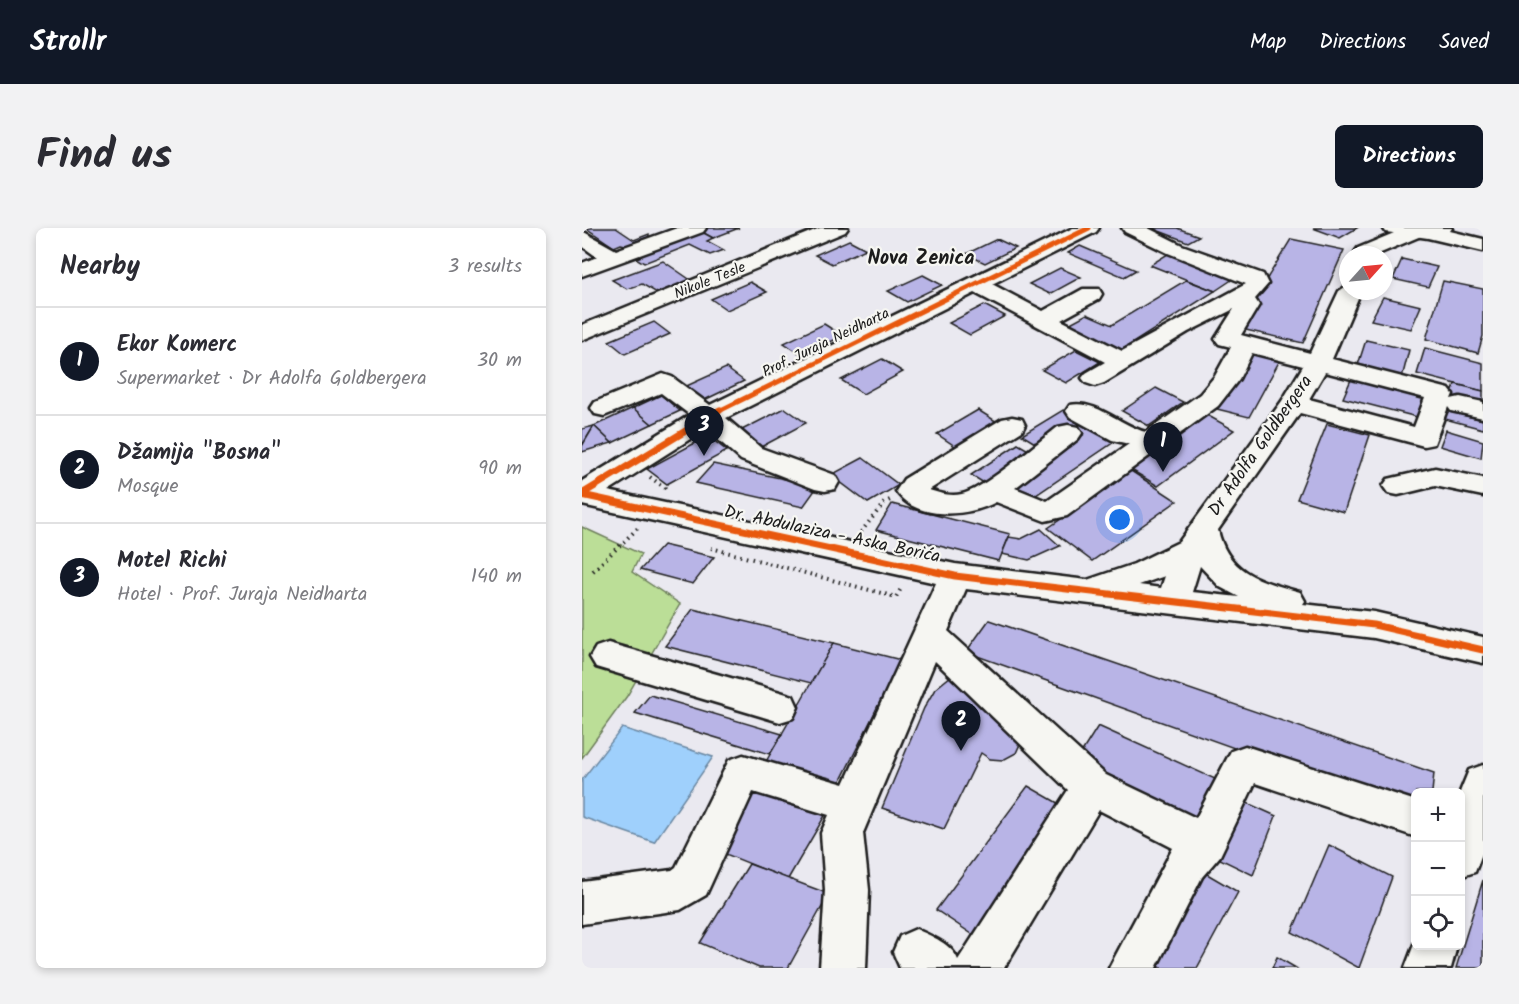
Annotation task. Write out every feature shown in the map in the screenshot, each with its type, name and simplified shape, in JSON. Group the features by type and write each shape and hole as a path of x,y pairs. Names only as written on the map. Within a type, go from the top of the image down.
{"street":[{"path":"582,237 593,263 696,228"},
{"name":"Nikole Tesle","path":"582,333 838,228"},
{"name":"Prof. Juraja Neidharta","path":"582,495 708,416 1089,228"},
{"path":"1095,378 1180,327 1251,292 1257,284 1254,279 1175,249 1132,228"},
{"path":"1368,246 1377,228"},
{"path":"1393,228 1428,231 1483,245"},
{"path":"1468,228 1483,234"},
{"path":"1385,246 1428,231"},
{"path":"975,284 1122,361"},
{"path":"1043,320 1091,294"},
{"path":"1241,297 1248,305 1227,339 1440,394 1424,438 1294,403"},
{"name":"Dr Adolfa Goldbergera","path":"1173,600 1197,539 1294,403 1319,361 1346,300"},
{"path":"993,490 1045,511 1056,509 1209,400 1226,379 1245,343"},
{"path":"604,408 663,382 708,416 751,454 825,482"},
{"path":"1012,425 914,486 911,490 913,494 952,506 968,504 993,490 1073,422 1149,441"},
{"path":"1398,486 1435,477 1483,487"},
{"name":"Dr. Abdulaziza - Aska Borića","path":"582,495 647,524 955,576 1173,600"},
{"path":"1079,589 1137,575 1197,539 1218,568 1230,578 1286,600 1374,625 1483,650"},
{"path":"843,968 847,890 842,833 955,576"},
{"path":"1173,600 1374,625"},
{"path":"930,635 1092,787 1205,843"},
{"path":"608,657 780,707"},
{"path":"1131,968 1187,863 1205,843 1245,763 1411,817"},
{"path":"582,903 680,889 691,881 743,772 854,805"},
{"path":"1463,842 1483,782"},
{"path":"978,968 1092,787"},
{"path":"1428,968 1433,950"}],"path":[{"path":"859,535 884,503 911,490"},
{"path":"627,526 647,524"},
{"path":"593,571 647,524"},
{"path":"705,546 896,597 914,568"}],"green space":[{"path":"582,527 641,554 632,572 680,604 627,696 582,758"}],"water":[{"path":"622,728 713,757 654,842 582,817 582,780"}],"building":[{"path":"586,228 616,228 634,240 649,234 649,239 630,246 621,244 614,247"},
{"path":"708,228 739,228 713,238 700,231"},
{"path":"1151,228 1177,228 1199,236 1188,242"},
{"path":"1313,228 1357,228 1340,238"},
{"path":"700,231 713,238 707,241 724,250 710,255 690,245 644,263 634,257"},
{"path":"997,239 1016,248 985,263 966,254"},
{"path":"1291,239 1339,249 1339,261 1303,343 1237,328"},
{"path":"849,240 866,249 832,264 815,255"},
{"path":"1080,246 1136,270 1124,277 1068,253"},
{"path":"1171,252 1236,277 1215,291 1150,265"},
{"path":"1402,259 1437,267 1428,287 1393,279"},
{"path":"663,261 695,283 662,296 642,284 627,289 612,280"},
{"path":"1060,268 1081,277 1050,294 1029,284"},
{"path":"923,275 942,285 907,302 888,291"},
{"path":"1186,280 1215,291 1117,353 1063,327 1087,314 1112,325"},
{"path":"1443,281 1483,289 1483,336 1478,353 1426,339"},
{"path":"750,282 767,292 727,310 711,299"},
{"path":"1393,299 1421,306 1411,329 1371,320 1381,300"},
{"path":"984,305 1005,316 970,335 949,323"},
{"path":"654,322 670,334 625,354 609,341"},
{"path":"824,324 843,336 802,355 784,343"},
{"path":"1366,340 1409,350 1402,378 1357,368"},
{"path":"1425,348 1483,363 1483,391 1417,374"},
{"path":"1076,350 1100,362 1066,383 1042,370"},
{"path":"1252,353 1280,360 1249,417 1217,409"},
{"path":"882,359 903,372 863,394 841,380"},
{"path":"726,368 744,381 698,403 680,389"},
{"path":"1353,375 1432,397 1425,419 1343,398"},
{"path":"1455,384 1483,391 1483,403 1451,396"},
{"path":"1156,388 1183,402 1149,426 1122,411"},
{"path":"661,395 680,411 652,424 633,408"},
{"path":"633,408 652,424 612,443 594,426"},
{"path":"785,408 806,423 759,448 738,432"},
{"path":"978,410 1002,425 961,450 937,434"},
{"path":"1063,410 1117,440 1033,497 1015,486 1053,460 1048,458 1083,435 1064,425 1035,443 1022,435"},
{"path":"1447,411 1483,420 1483,429 1445,419"},
{"path":"1205,414 1234,430 1158,486 1128,468"},
{"path":"1327,424 1370,435 1344,512 1297,499"},
{"path":"594,426 582,446 582,429"},
{"path":"594,426 612,443 582,452 582,446"},
{"path":"1446,430 1483,441 1481,458 1440,446"},
{"path":"708,436 727,451 667,484 647,469"},
{"path":"1018,444 1032,452 984,483 971,475"},
{"path":"863,458 899,485 868,503 831,475"},
{"path":"713,464 818,486 803,507 696,483"},
{"path":"1131,471 1177,501 1092,561 1048,528"},
{"path":"892,504 1010,534 999,561 876,530"},
{"path":"1041,529 1060,546 1029,560 1002,554 1009,537 1021,539"},
{"path":"663,545 714,557 693,584 640,570"},
{"path":"693,609 834,643 811,683 665,646"},
{"path":"989,620 1434,773 1432,788 1411,788 1411,811 966,652"},
{"path":"834,643 901,660 838,786 764,765"},
{"path":"951,676 998,723 1005,724 1021,739 1016,753 1003,760 990,759 981,753 944,829 882,808 924,708 935,689"},
{"path":"650,695 782,734 770,754 635,713"},
{"path":"1098,726 1224,783 1202,828 1073,766"},
{"path":"758,782 830,807 788,879 713,849"},
{"path":"1028,786 1070,810 981,940 936,910"},
{"path":"1245,802 1276,816 1253,875 1220,859"},
{"path":"1329,845 1392,877 1359,968 1292,932"},
{"path":"749,864 829,894 788,968 759,968 700,943"},
{"path":"1202,871 1238,892 1197,968 1145,968"},
{"path":"1483,880 1483,968 1456,968 1462,950 1465,950 1465,939"},
{"path":"1277,957 1296,968 1272,968"}],"cycle path":[{"path":"582,494 708,416 1089,228"},
{"path":"582,495 955,576 1374,625 1483,650"}],"place":[{"name":"Motel Richi","path":"704,456"},
{"name":"Ekor Komerc","path":"1163,472"},
{"name":"Džamija \"Bosna\"","path":"961,751"}],"district":[{"name":"Nova Zenica","path":"921,259"}]}
